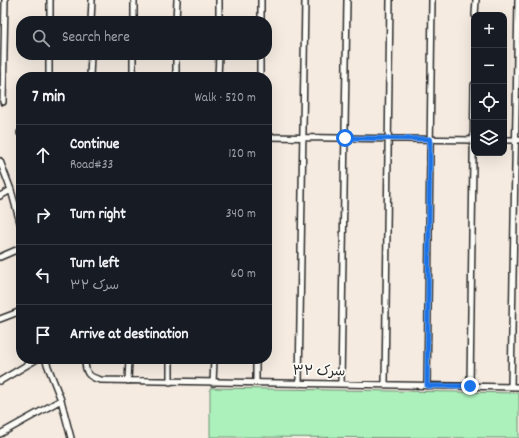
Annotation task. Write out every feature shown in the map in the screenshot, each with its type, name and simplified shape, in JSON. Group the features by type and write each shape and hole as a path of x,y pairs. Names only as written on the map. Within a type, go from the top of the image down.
{"street":[{"path":"3,102 5,0"},
{"path":"50,0 50,16"},
{"path":"91,16 92,0"},
{"path":"134,0 134,16"},
{"path":"176,16 177,0"},
{"path":"219,0 219,16"},
{"path":"261,0 261,16"},
{"path":"299,384 305,0"},
{"path":"341,384 347,0"},
{"path":"385,385 390,0"},
{"path":"427,386 432,0"},
{"path":"475,12 476,0"},
{"path":"511,387 518,140 518,0"},
{"path":"49,60 49,72"},
{"path":"90,72 91,60"},
{"path":"133,60 133,72"},
{"path":"176,60 176,72"},
{"path":"218,60 218,72"},
{"path":"260,60 260,72"},
{"path":"272,137 471,140"},
{"path":"507,140 518,140"},
{"path":"470,386 474,156"},
{"path":"0,161 16,208"},
{"path":"0,196 11,190"},
{"path":"0,256 16,250"},
{"path":"0,319 16,313"},
{"path":"0,381 29,364"},
{"path":"48,364 61,400 71,438"},
{"name":"سرک ۳۲","path":"85,364 86,371 91,378 101,380 519,387"},
{"path":"128,364 128,381"},
{"path":"170,364 170,382"},
{"path":"213,383 214,364"},
{"path":"256,364 256,383"},
{"path":"0,434 61,400"}],"green space":[{"path":"210,388 519,393 519,438 210,437"}],"route":[{"path":"345,138 430,139 427,386 470,386"}]}
